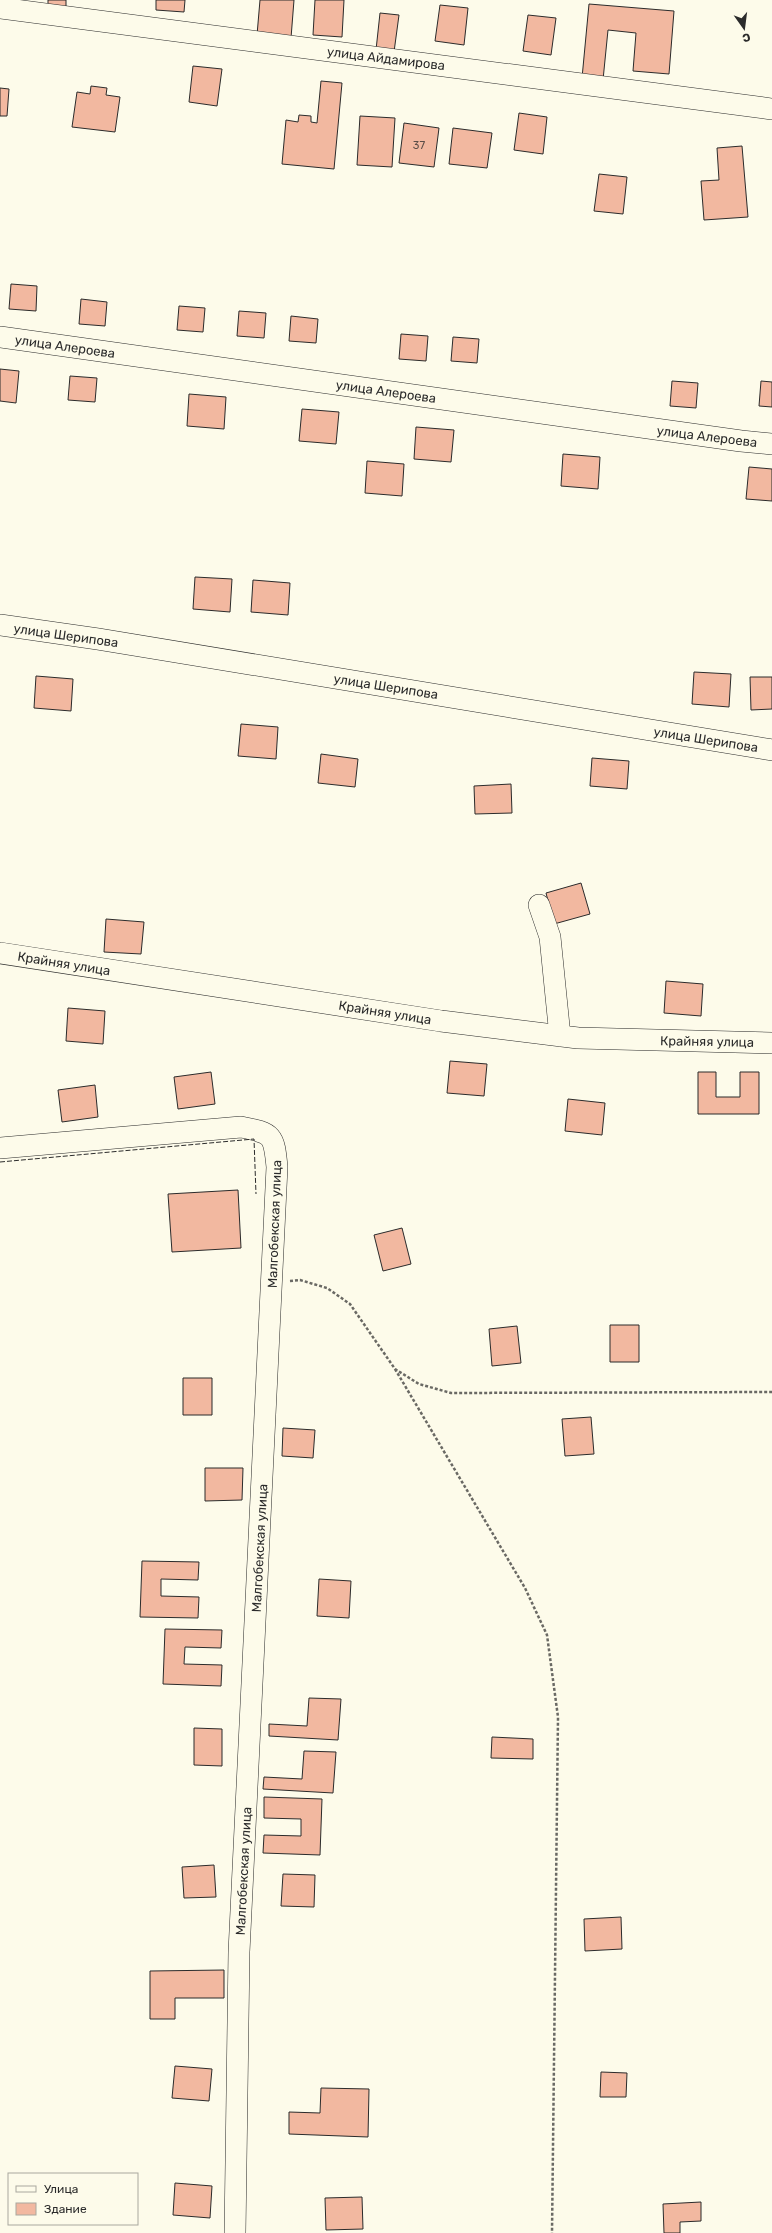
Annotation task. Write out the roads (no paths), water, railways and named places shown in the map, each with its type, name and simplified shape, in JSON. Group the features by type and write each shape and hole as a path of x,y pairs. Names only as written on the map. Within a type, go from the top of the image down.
{"street":[{"name":"улица Айдамирова","path":"0,8 772,109"},
{"name":"улица Алероева","path":"0,337 741,441 772,444"},
{"name":"улица Шерипова","path":"0,625 105,640 772,750"},
{"path":"539,905 550,937 560,1036"},
{"name":"Крайняя улица","path":"0,953 441,1021 560,1036 578,1038 772,1042"},
{"name":"Малгобекская улица","path":"0,1148 241,1127 263,1131 275,1143 277,1167 272,1283 239,1952 235,2233"}]}
